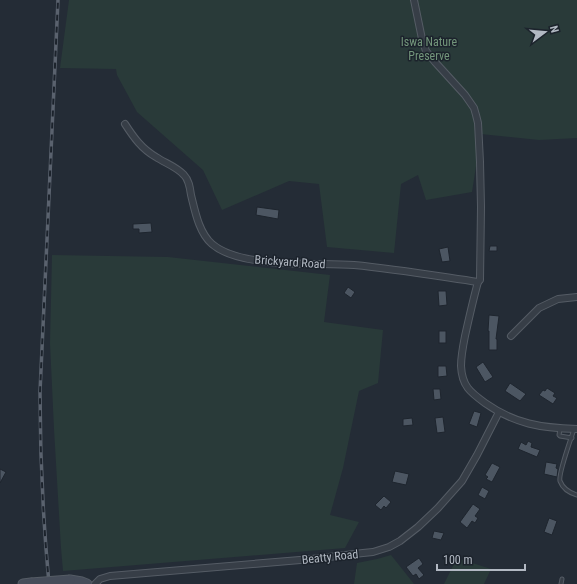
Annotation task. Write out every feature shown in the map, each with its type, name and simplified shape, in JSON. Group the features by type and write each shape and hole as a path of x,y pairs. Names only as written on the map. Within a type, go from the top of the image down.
{"street":[{"path":"414,0 426,51 434,62 465,95 474,108 478,123 481,207 480,280 478,282 469,317 464,343 462,357 463,378 468,390 482,401 511,418 540,427 576,429"},
{"name":"Brickyard Road","path":"125,124 139,144 185,175 196,216 206,236 212,244 223,251 245,258 263,261 353,265 478,282"},
{"path":"510,336 538,308 558,299 577,297"},
{"name":"Beatty Road","path":"95,584 110,576 364,554 389,547 400,541 418,527 442,504 462,481 499,412"},
{"path":"23,584 70,580 87,584"}],"lane":[{"path":"560,429 560,436 572,438"},
{"path":"576,429 560,474 560,482 568,492 577,495"},
{"path":"561,584 562,579"}],"green space":[{"name":"Iswa Nature Preserve","path":"69,0 577,0 577,138 539,140 481,134 472,192 426,200 418,175 401,184 394,253 327,247 319,184 289,181 222,210 203,170 137,112 117,75 116,69 60,68"},
{"path":"52,255 168,257 330,275 324,322 383,330 378,383 359,391 343,468 330,515 359,522 345,548 63,571 50,343"},
{"path":"391,555 414,584 354,584 357,563"},
{"path":"457,558 491,569 484,584 444,584"}],"building":[{"path":"257,207 279,210 278,219 256,215"},
{"path":"151,223 152,232 139,233 139,229 133,229 133,224"},
{"path":"490,246 497,246 497,251 489,251"},
{"path":"448,247 450,261 442,262 439,249"},
{"path":"348,287 355,292 351,298 344,293"},
{"path":"438,291 446,291 447,305 439,306"},
{"path":"489,315 499,316 496,339 497,350 489,350"},
{"path":"439,331 446,331 446,343 439,343"},
{"path":"483,362 493,377 485,382 476,367"},
{"path":"438,366 446,366 447,376 438,377"},
{"path":"510,383 526,394 520,401 505,391"},
{"path":"547,388 555,393 553,396 557,398 553,404 539,395"},
{"path":"433,389 440,389 441,399 434,400"},
{"path":"474,411 481,413 477,427 469,424"},
{"path":"443,417 445,432 437,433 435,418"},
{"path":"412,418 413,425 403,426 403,419"},
{"path":"528,441 532,443 531,447 540,450 537,457 518,449 521,442 526,445"},
{"path":"546,462 557,464 557,477 544,474"},
{"path":"492,463 500,467 492,482 486,479 488,477 485,475"},
{"path":"0,469 6,472 0,483"},
{"path":"395,471 409,474 406,485 392,482"},
{"path":"482,487 489,491 485,499 478,495"},
{"path":"384,496 391,502 386,508 384,506 381,510 375,505"},
{"path":"473,504 480,509 475,516 478,518 475,523 472,521 467,528 460,522"},
{"path":"549,518 557,521 552,535 544,532"},
{"path":"434,531 444,533 441,540 432,538"},
{"path":"419,558 423,564 418,568 424,575 419,579 416,574 413,576 406,567"}],"railway":[{"path":"49,584 42,488 40,392 58,0"}]}
